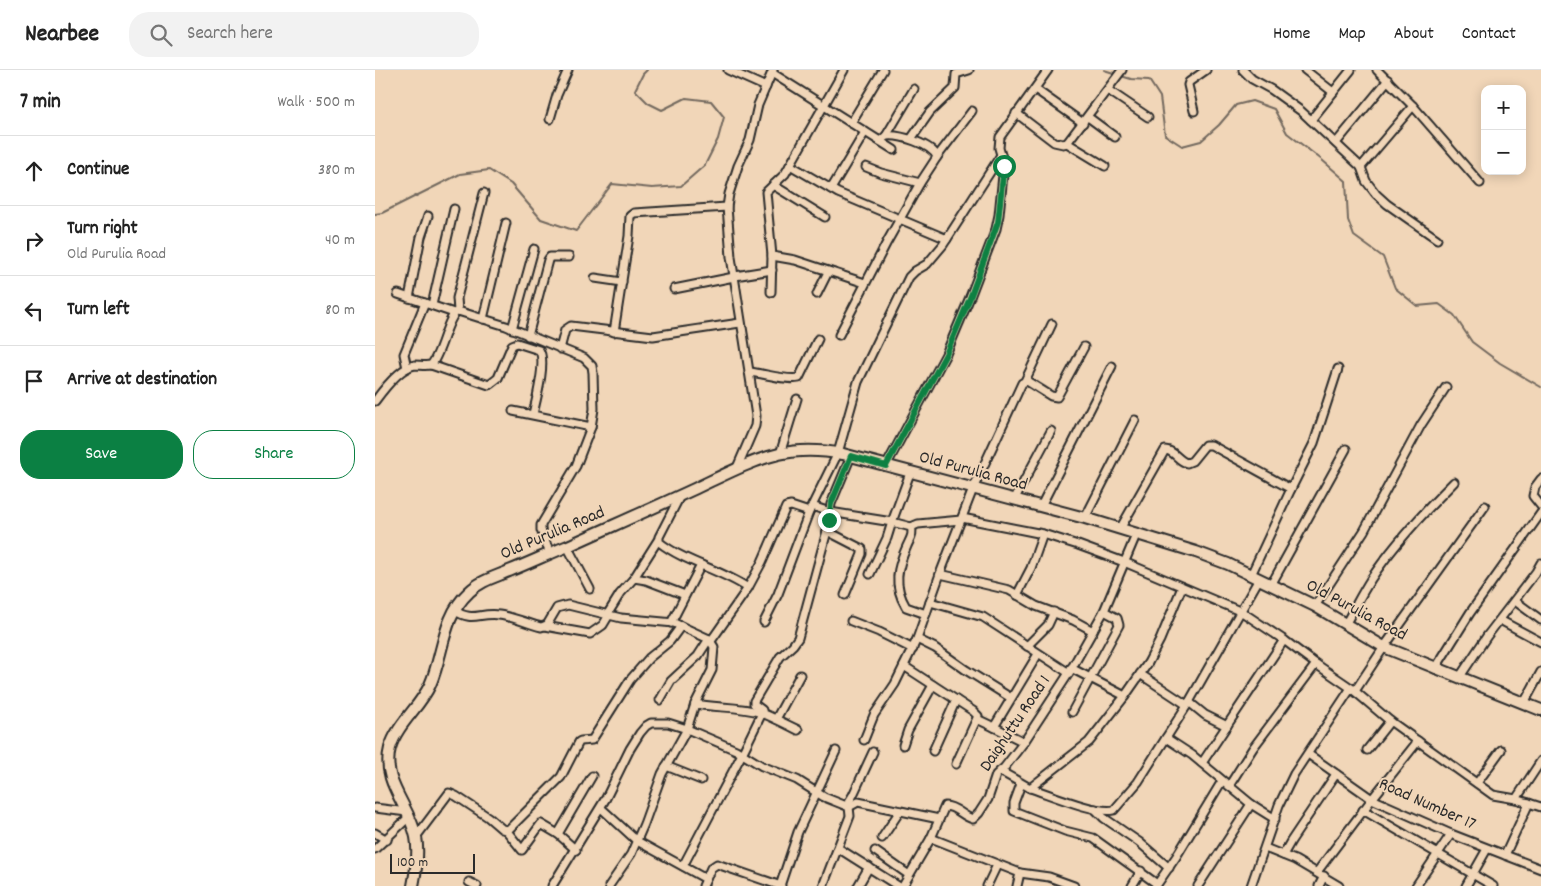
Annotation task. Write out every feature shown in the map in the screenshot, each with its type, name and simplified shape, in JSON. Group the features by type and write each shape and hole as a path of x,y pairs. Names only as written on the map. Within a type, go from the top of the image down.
{"main road":[{"name":"Old Purulia Road","path":"413,886 417,854 416,837 408,815 393,786 389,771 391,748 406,720 430,684 443,638 454,610 469,592 481,582 550,554 736,470 780,454 801,450 822,450 851,456 1085,518 1196,552 1228,564 1315,606 1384,647 1541,710"}],"street":[{"path":"550,119 557,95 568,70"},
{"path":"728,70 766,86"},
{"path":"771,292 772,256 765,195 767,190 785,174 844,70"},
{"path":"851,123 883,70"},
{"path":"911,140 930,112 955,88 956,74 969,70"},
{"path":"886,466 946,354 996,229 1004,166 999,148 1000,136 1048,70"},
{"path":"1194,111 1187,85 1205,70"},
{"path":"1243,70 1252,78 1288,100 1311,120 1361,167 1366,181 1387,204 1437,239"},
{"path":"1305,70 1333,92"},
{"path":"1311,120 1351,70"},
{"path":"1377,70 1413,106 1480,183"},
{"path":"736,470 756,421 740,323 727,207 738,166 750,140 756,113 772,71 894,150"},
{"path":"1067,143 1120,73"},
{"path":"1336,143 1388,80"},
{"path":"880,141 886,136 914,89"},
{"path":"1035,89 1083,123"},
{"path":"1108,90 1148,117"},
{"path":"1361,167 1413,106"},
{"path":"839,335 865,283 920,183 972,110"},
{"path":"1016,113 1055,142 1067,143 1105,166"},
{"path":"1088,116 1115,137"},
{"path":"831,189 865,132"},
{"path":"886,136 892,135 911,140 932,150 937,157"},
{"path":"763,622 778,594 811,509 838,453 857,382 909,277 927,264 947,239 1001,155"},
{"path":"790,165 831,189 947,239"},
{"path":"866,167 920,183"},
{"path":"773,185 825,217"},
{"path":"431,365 441,350 456,312 457,298 484,193"},
{"path":"614,332 630,216 634,213 727,207"},
{"path":"407,368 404,354 428,304 454,209"},
{"path":"409,298 421,237 428,216"},
{"path":"483,319 506,223"},
{"path":"512,329 534,249"},
{"path":"528,336 550,256 569,257"},
{"path":"772,256 795,260 865,283"},
{"path":"674,289 772,270"},
{"path":"817,294 828,272"},
{"path":"595,278 622,282"},
{"path":"398,294 512,329 584,358 592,366 594,409 591,427 576,466 541,525 550,554"},
{"path":"560,348 563,335 568,327 575,326 653,336 740,323"},
{"path":"864,740 874,715 913,649 973,489 1022,383 1025,381 1052,324"},
{"path":"749,372 799,378 818,339"},
{"path":"375,401 388,385 407,368 415,365 431,365 489,385 498,378 512,345 517,343 539,350 542,356 539,387 533,414"},
{"path":"1025,381 1051,396 1057,397 1084,348"},
{"path":"1041,506 1112,366"},
{"path":"1000,771 1030,788 1095,809 1109,812 1118,808 1138,782 1188,704 1242,612 1291,489 1314,443 1338,369"},
{"path":"1315,606 1364,531 1421,425 1446,387"},
{"path":"780,454 797,400"},
{"path":"513,411 591,427"},
{"path":"1085,518 1135,420"},
{"path":"1014,500 1051,431"},
{"path":"1120,529 1165,450 1171,451 1181,461 1187,463 1205,445 1211,445 1291,489"},
{"path":"1271,585 1346,449"},
{"path":"683,866 743,754 761,713 762,710 754,704 754,701 780,657 793,646 798,638 827,531 829,512 851,456"},
{"path":"870,574 887,538 910,473"},
{"path":"1541,479 1535,487 1533,496 1541,506"},
{"path":"1346,624 1371,579 1396,546 1454,482"},
{"path":"454,610 463,616 473,618 487,614 499,615 541,627 545,626 590,634 603,624 620,594 634,578 658,540 680,496"},
{"path":"1251,886 1279,805 1294,774 1485,506"},
{"path":"660,700 671,681 698,656 748,588 762,562 786,507 811,509 892,522 911,527 918,524 961,520 962,518 1043,534 1124,562 1242,612 1353,689 1418,742 1493,794 1541,807"},
{"path":"1435,668 1470,613 1541,513"},
{"path":"911,527 913,533 898,568 897,586 906,607 926,614"},
{"path":"827,531 863,549 845,595"},
{"path":"1017,595 1031,568 1043,534"},
{"name":"Daighuttu Road 1","path":"939,819 945,806 949,806 969,818 977,817 987,799 994,780 1023,742 1070,671 1093,631 1104,611 1136,535"},
{"path":"658,540 680,556 731,578 748,588"},
{"path":"567,546 590,590"},
{"path":"1459,678 1500,620 1539,574 1541,562"},
{"path":"671,623 701,565"},
{"path":"940,574 998,587 1036,606 1073,620 1093,631"},
{"path":"634,578 646,580 685,595"},
{"path":"1030,788 1084,746 1125,696 1160,640 1183,588"},
{"path":"1515,601 1541,620"},
{"path":"930,602 983,617 1038,654 1125,696"},
{"path":"545,626 555,610 563,605 568,605 608,615 671,623 710,640 714,647 713,665 687,729 666,766 637,841 624,865 609,886"},
{"path":"1072,712 1119,622 1117,618 1104,611"},
{"path":"1027,646 1048,624 1054,612"},
{"path":"1500,620 1541,642"},
{"path":"851,621 913,649"},
{"path":"505,830 515,824 561,777 579,742 592,740 619,696 642,665 670,641 681,626"},
{"path":"917,639 935,648 1011,698"},
{"path":"1202,763 1284,640"},
{"path":"994,727 1038,654"},
{"path":"1229,786 1253,748 1316,664"},
{"path":"904,666 976,713 977,719 956,764"},
{"path":"1524,704 1541,672"},
{"path":"1140,674 1205,715 1227,726"},
{"path":"776,719 799,675"},
{"path":"903,745 908,730 933,685"},
{"path":"933,751 956,700"},
{"path":"694,708 735,708 761,713 798,730"},
{"path":"977,719 1023,742"},
{"path":"1367,750 1390,720"},
{"path":"552,886 601,808 630,748 646,726 668,723 687,729 743,754 762,766 797,780 824,797 848,806 858,802 939,819 931,838 903,886"},
{"path":"1166,738 1202,763 1251,804 1275,819"},
{"path":"1317,872 1372,798 1418,742"},
{"path":"1477,783 1501,750"},
{"path":"601,808 637,841 683,866 704,883 711,868 717,864 780,886 798,832 836,751"},
{"path":"823,886 850,816 848,806 873,752"},
{"name":"Road Number 17","path":"1308,754 1372,798 1451,834 1541,870"},
{"path":"1516,799 1541,761"},
{"path":"666,766 701,780"},
{"path":"1283,855 1337,774"},
{"path":"558,834 591,776"},
{"path":"1021,784 1014,803 1014,811 1065,831 1093,838 1141,871 1157,885 1222,781"},
{"path":"416,837 449,793 490,818 505,830 522,850 541,824 558,834 576,850"},
{"path":"1505,855 1529,803"},
{"path":"1198,886 1251,804"},
{"path":"375,808 408,815 387,840 375,849"},
{"path":"1095,809 1103,818 1139,842 1169,868"},
{"path":"1363,810 1493,886"},
{"path":"882,838 900,811"},
{"path":"375,833 387,840"},
{"path":"1417,886 1451,834"},
{"path":"931,838 1020,873 1049,877 1073,886"},
{"path":"838,848 898,886"},
{"path":"1265,848 1317,872 1339,886"},
{"path":"1466,886 1487,848"},
{"path":"875,851 909,875"},
{"path":"987,886 997,864"},
{"path":"858,886 869,867"},
{"path":"1132,886 1141,871"},
{"path":"1017,886 1020,873"},
{"path":"1319,886 1324,876"},
{"path":"469,882 477,886"}],"waterway":[{"path":"375,214 382,213 460,174 489,170 511,184 541,219 576,231 612,184 652,188 681,186 705,165 718,139 724,117 711,101 686,98 662,110 648,103 635,90 647,70"},
{"path":"1104,70 1117,74"},
{"path":"1121,76 1131,79 1149,80 1160,97 1165,135 1182,146 1201,141 1219,125 1236,105 1252,101 1274,109 1287,133 1346,181 1348,220 1354,236 1383,257 1395,288 1417,306 1439,304 1454,315 1472,342 1500,363 1541,387"}],"route":[{"path":"829,520 831,504 851,456 886,466 946,354 996,229 1004,166"}]}
